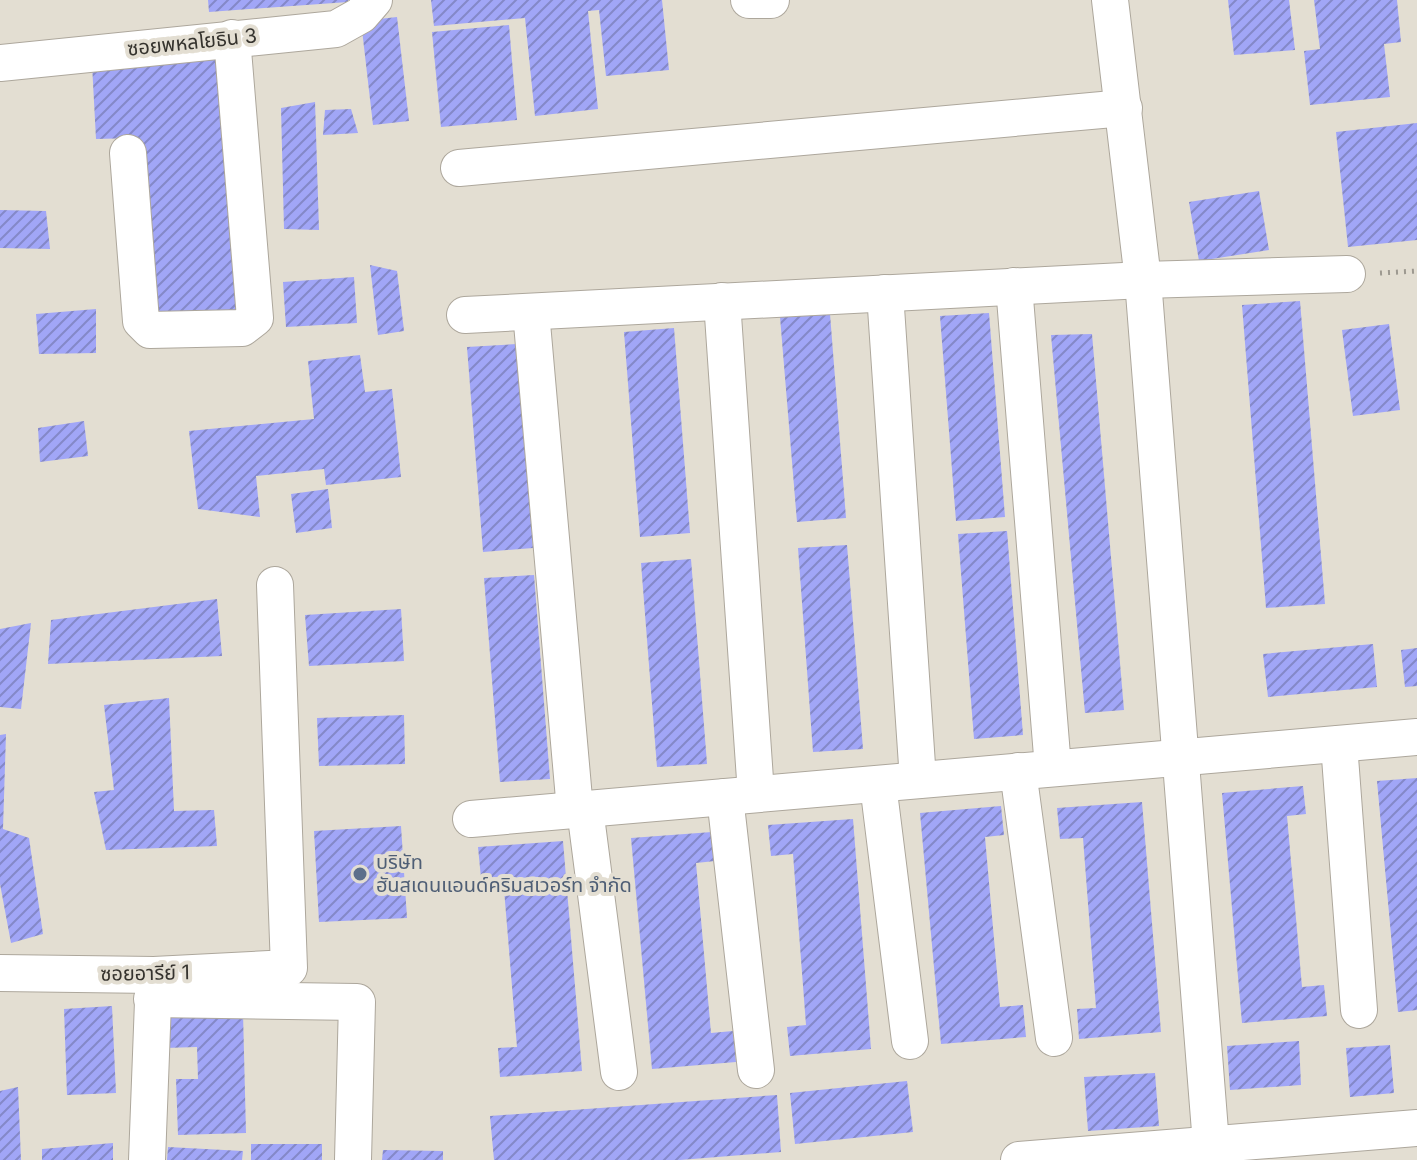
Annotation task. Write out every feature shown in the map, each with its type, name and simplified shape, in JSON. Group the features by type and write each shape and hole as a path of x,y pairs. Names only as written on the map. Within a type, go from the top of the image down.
{"street":[{"name":"ซอยพหลโยธิน 3","path":"0,63 336,29 361,15 374,0"},
{"path":"749,0 771,0"},
{"path":"1110,0 1143,280 1211,1144"},
{"path":"128,153 141,321 150,330 242,328 255,318 232,38"},
{"path":"459,168 1124,108"},
{"path":"465,315 1143,280 1347,274"},
{"path":"1014,286 1036,770 1054,1038"},
{"path":"885,293 918,780"},
{"path":"722,301 740,796 756,1070"},
{"path":"531,312 580,810 619,1072"},
{"name":"ซอยอารีย์ 1","path":"0,973 153,987 208,986 289,968 275,585"},
{"path":"471,819 1417,737"},
{"path":"1339,744 1359,1010"},
{"path":"878,784 910,1041"},
{"path":"208,986 357,1002 353,1160"},
{"path":"147,1160 153,987"},
{"path":"1019,1160 1417,1128"}],"building":[{"path":"208,0 348,0 348,2 209,12"},
{"path":"431,0 662,0 669,70 606,76 599,10 588,11 598,109 535,116 525,18 434,26"},
{"path":"1228,0 1289,0 1295,50 1234,55"},
{"path":"1314,0 1397,0 1401,42 1384,44 1390,97 1310,105 1304,51 1320,49"},
{"path":"397,17 409,121 373,125 361,21"},
{"path":"509,25 517,120 441,127 432,32"},
{"path":"220,52 248,316 150,329 135,138 96,139 92,64"},
{"path":"315,102 319,230 284,229 281,108"},
{"path":"351,109 358,133 323,135 325,110"},
{"path":"1417,123 1417,240 1348,247 1336,132"},
{"path":"1259,191 1269,250 1199,261 1189,202"},
{"path":"0,210 46,211 50,249 0,248"},
{"path":"370,265 397,271 404,331 378,335"},
{"path":"354,277 357,323 286,327 283,282"},
{"path":"1300,301 1325,604 1266,608 1242,305"},
{"path":"96,309 96,353 39,354 36,314"},
{"path":"989,313 1005,517 956,521 940,316"},
{"path":"830,314 846,518 797,522 780,317"},
{"path":"1389,324 1400,410 1353,416 1342,330"},
{"path":"674,328 690,533 640,537 624,332"},
{"path":"1092,334 1124,710 1085,713 1051,335"},
{"path":"517,344 533,548 483,552 467,347"},
{"path":"360,355 365,392 392,389 401,477 326,485 324,469 256,476 260,517 198,509 189,431 314,419 308,361"},
{"path":"84,421 88,456 40,462 38,428"},
{"path":"328,489 332,528 296,533 291,494"},
{"path":"1007,531 1023,735 974,739 958,534"},
{"path":"847,545 863,749 813,752 798,548"},
{"path":"691,559 707,764 657,767 641,563"},
{"path":"534,575 550,779 500,782 484,578"},
{"path":"217,599 222,656 48,664 51,620"},
{"path":"401,609 404,661 309,666 305,615"},
{"path":"31,623 21,709 0,707 0,629"},
{"path":"1373,644 1377,687 1268,697 1263,654"},
{"path":"1417,648 1417,686 1405,687 1401,650"},
{"path":"169,698 174,811 214,810 217,846 106,850 94,792 114,790 104,705"},
{"path":"404,715 405,764 319,766 317,718"},
{"path":"6,734 3,829 29,838 43,934 11,943 0,884 0,735"},
{"path":"1417,778 1417,1010 1398,1012 1377,781"},
{"path":"1303,786 1306,814 1287,816 1302,987 1324,985 1327,1016 1242,1023 1222,793"},
{"path":"1142,802 1161,1032 1079,1039 1077,1009 1096,1008 1083,838 1060,839 1057,808"},
{"path":"1001,806 1004,835 985,837 1000,1007 1023,1005 1026,1037 941,1044 920,813"},
{"path":"853,819 871,1049 790,1056 787,1027 806,1025 793,854 771,856 768,825"},
{"name":"บริษัท ฮันสเดนแอนด์คริมสเวอร์ท จำกัด","path":"401,826 407,918 319,922 314,831"},
{"path":"712,832 715,861 696,863 711,1033 733,1031 736,1062 652,1069 631,838"},
{"path":"563,841 582,1071 500,1077 498,1048 517,1047 503,877 481,878 478,847"},
{"path":"112,1006 116,1093 67,1095 64,1009"},
{"path":"243,1013 246,1133 178,1135 176,1079 198,1079 197,1047 165,1048 164,1014"},
{"path":"1299,1041 1301,1085 1230,1090 1227,1046"},
{"path":"1390,1045 1394,1093 1350,1097 1346,1048"},
{"path":"1155,1073 1159,1126 1088,1131 1084,1077"},
{"path":"907,1081 913,1132 795,1144 790,1093"},
{"path":"18,1087 21,1160 0,1160 0,1091"},
{"path":"777,1095 781,1152 680,1160 494,1160 490,1116"},
{"path":"113,1143 113,1160 42,1160 42,1149"},
{"path":"251,1144 322,1144 322,1160 251,1160"},
{"path":"168,1147 243,1151 242,1160 167,1160"},
{"path":"383,1150 443,1151 443,1160 382,1160"}],"place":[{"name":"บริษัท ฮันสเดนแอนด์คริมสเวอร์ท จำกัด","path":"360,874"}]}
